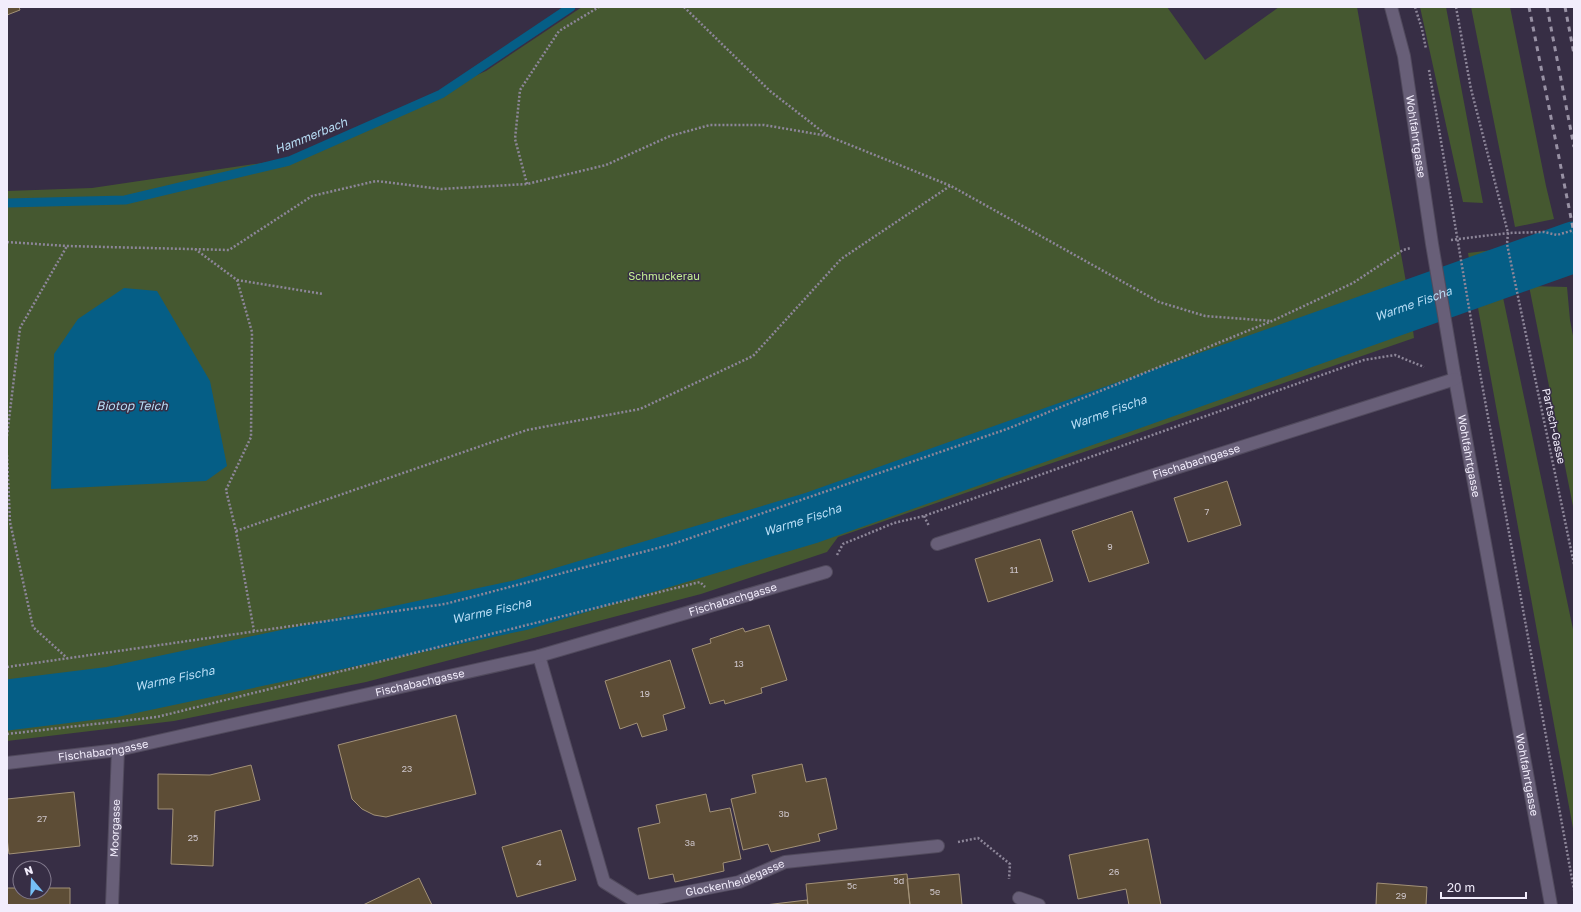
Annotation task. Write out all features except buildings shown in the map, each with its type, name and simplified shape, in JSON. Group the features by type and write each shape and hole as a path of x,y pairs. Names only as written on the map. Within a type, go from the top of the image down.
{"street":[{"name":"Wohlfahrtgasse","path":"1391,7 1404,56 1432,244 1455,379 1551,905"},
{"name":"Fischabachgasse","path":"937,544 1455,379"},
{"name":"Fischabachgasse","path":"7,763 118,750 539,656 826,572"},
{"name":"Glockenheidegasse","path":"539,656 604,882 636,902 739,882 785,862 938,846"},
{"name":"Moorgasse","path":"112,905 118,750"},
{"path":"1019,898 1039,905"}],"path":[{"path":"527,184 515,139 520,90 559,31 599,7"},
{"path":"684,7 770,91 828,136"},
{"path":"1415,7 1422,29 1426,52"},
{"name":"Partsch-Gasse","path":"1456,7 1471,90 1508,233 1507,244 1518,290 1574,564"},
{"path":"1429,68 1471,325 1574,890"},
{"path":"7,242 67,246 229,250 312,196 376,181 441,189 527,184 606,165 670,136 710,125 764,125 828,136 951,186 1159,302 1205,316 1272,321"},
{"path":"236,531 526,430 640,409 753,356 841,259 951,186"},
{"path":"1432,244 1458,239 1508,233 1544,232 1558,235 1574,230"},
{"path":"7,436 20,328 67,246"},
{"path":"195,249 237,280 323,294"},
{"path":"7,667 445,604 673,544 1007,429 1272,321 1353,283 1403,250"},
{"path":"237,280 252,332 251,437 226,490 236,531 254,631"},
{"path":"826,572 844,544 894,523 924,516 1364,360 1395,356 1455,379"},
{"path":"7,455 9,523 33,627 68,658"},
{"path":"7,734 157,717 700,582 720,604"},
{"path":"938,846 978,838 1010,864 1008,892 1019,898"}],"green space":[{"name":"Schmuckerau","path":"582,7 1167,7 1205,60 1279,7 1357,7 1409,299 1414,338 838,537 827,552 701,594 366,682 174,721 7,741 7,191 92,188 282,160 486,71"},
{"path":"1420,7 1446,7 1483,203 1463,202"},
{"path":"1471,7 1510,7 1554,219 1515,227"},
{"path":"1493,250 1574,634 1574,834 1468,253"},
{"path":"1529,286 1567,287 1570,320 1574,341 1574,511"}],"water":[{"name":"Biotop Teich","path":"124,288 157,291 210,381 227,466 206,481 51,489 54,354 78,319"}],"waterway":[{"name":"Hammerbach","path":"7,203 125,200 289,161 441,94 571,7"},
{"name":"Warme Fischa","path":"7,705 112,692 521,605 811,518 1574,247"}],"railway":[{"path":"1529,7 1574,233"},
{"path":"1547,7 1574,147"},
{"path":"1565,7 1574,54"}]}
